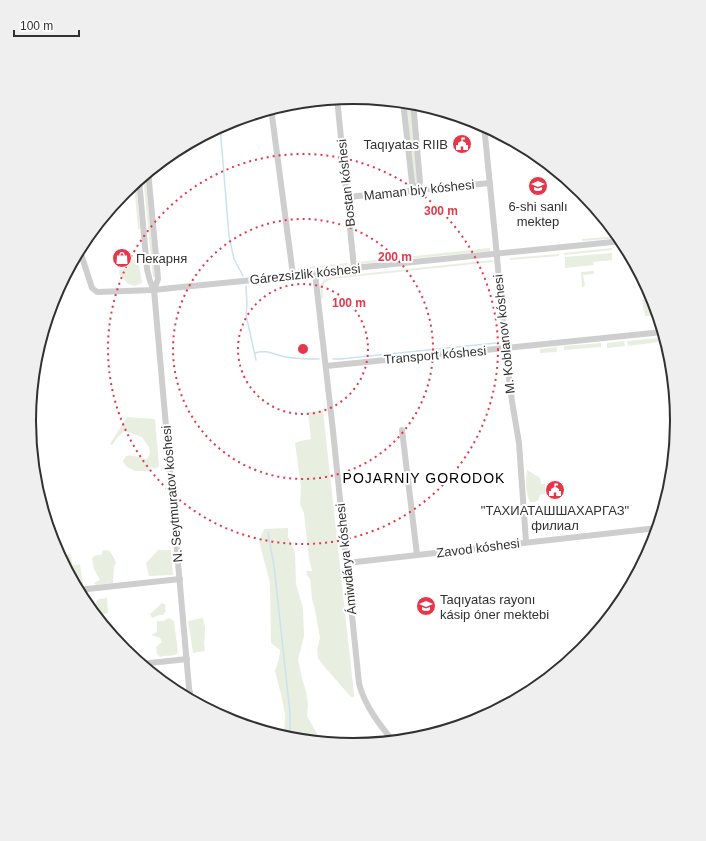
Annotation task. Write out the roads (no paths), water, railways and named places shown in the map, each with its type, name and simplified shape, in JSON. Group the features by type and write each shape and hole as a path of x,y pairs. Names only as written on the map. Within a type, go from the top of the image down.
{"street":[{"name":"Bostan kóshesi","path":"338,104 354,268"},
{"path":"404,108 412,183 417,190"},
{"path":"414,110 420,182 417,190"},
{"path":"272,114 293,275"},
{"name":"M. Koblanov kóshesi","path":"485,133 505,348 519,443 526,542"},
{"path":"149,178 158,278 154,290"},
{"name":"Maman biy kóshesi","path":"348,197 490,183"},
{"path":"140,186 147,269 154,290"},
{"name":"Gárezsizlik kóshesi","path":"82,256 92,288 97,292 154,290 615,242"},
{"name":"Ámiwdárya kóshesi","path":"315,273 360,686 369,707 389,736"},
{"name":"N. Seytmuratov kóshesi","path":"154,290 190,692"},
{"name":"Transport kóshesi","path":"326,366 657,333"},
{"path":"402,430 417,555"},
{"name":"Zavod kóshesi","path":"347,563 651,529"},
{"path":"84,589 180,579"},
{"path":"149,663 187,659"}],"waterway":[{"path":"221,133 229,236 234,259 243,276"},
{"path":"246,286 246,315 256,360"},
{"path":"333,359 496,343"},
{"path":"255,353 267,352 290,358 319,359"},
{"path":"268,533 274,566 290,713 290,731"}],"place":[{"name":"Taqıyatas RIIB","path":"462,144"},
{"name":"6-shi sanlı mektep","path":"538,186"},
{"name":"Пекарня","path":"122,258"},
{"name":"\"ТАХИАТАШШАХАРГАЗ\" филиал","path":"555,490"},
{"name":"Taqıyatas rayonı kásip óner mektebi","path":"426,606"}],"district":[{"name":"POJARNIY GORODOK","path":"424,478"}]}
